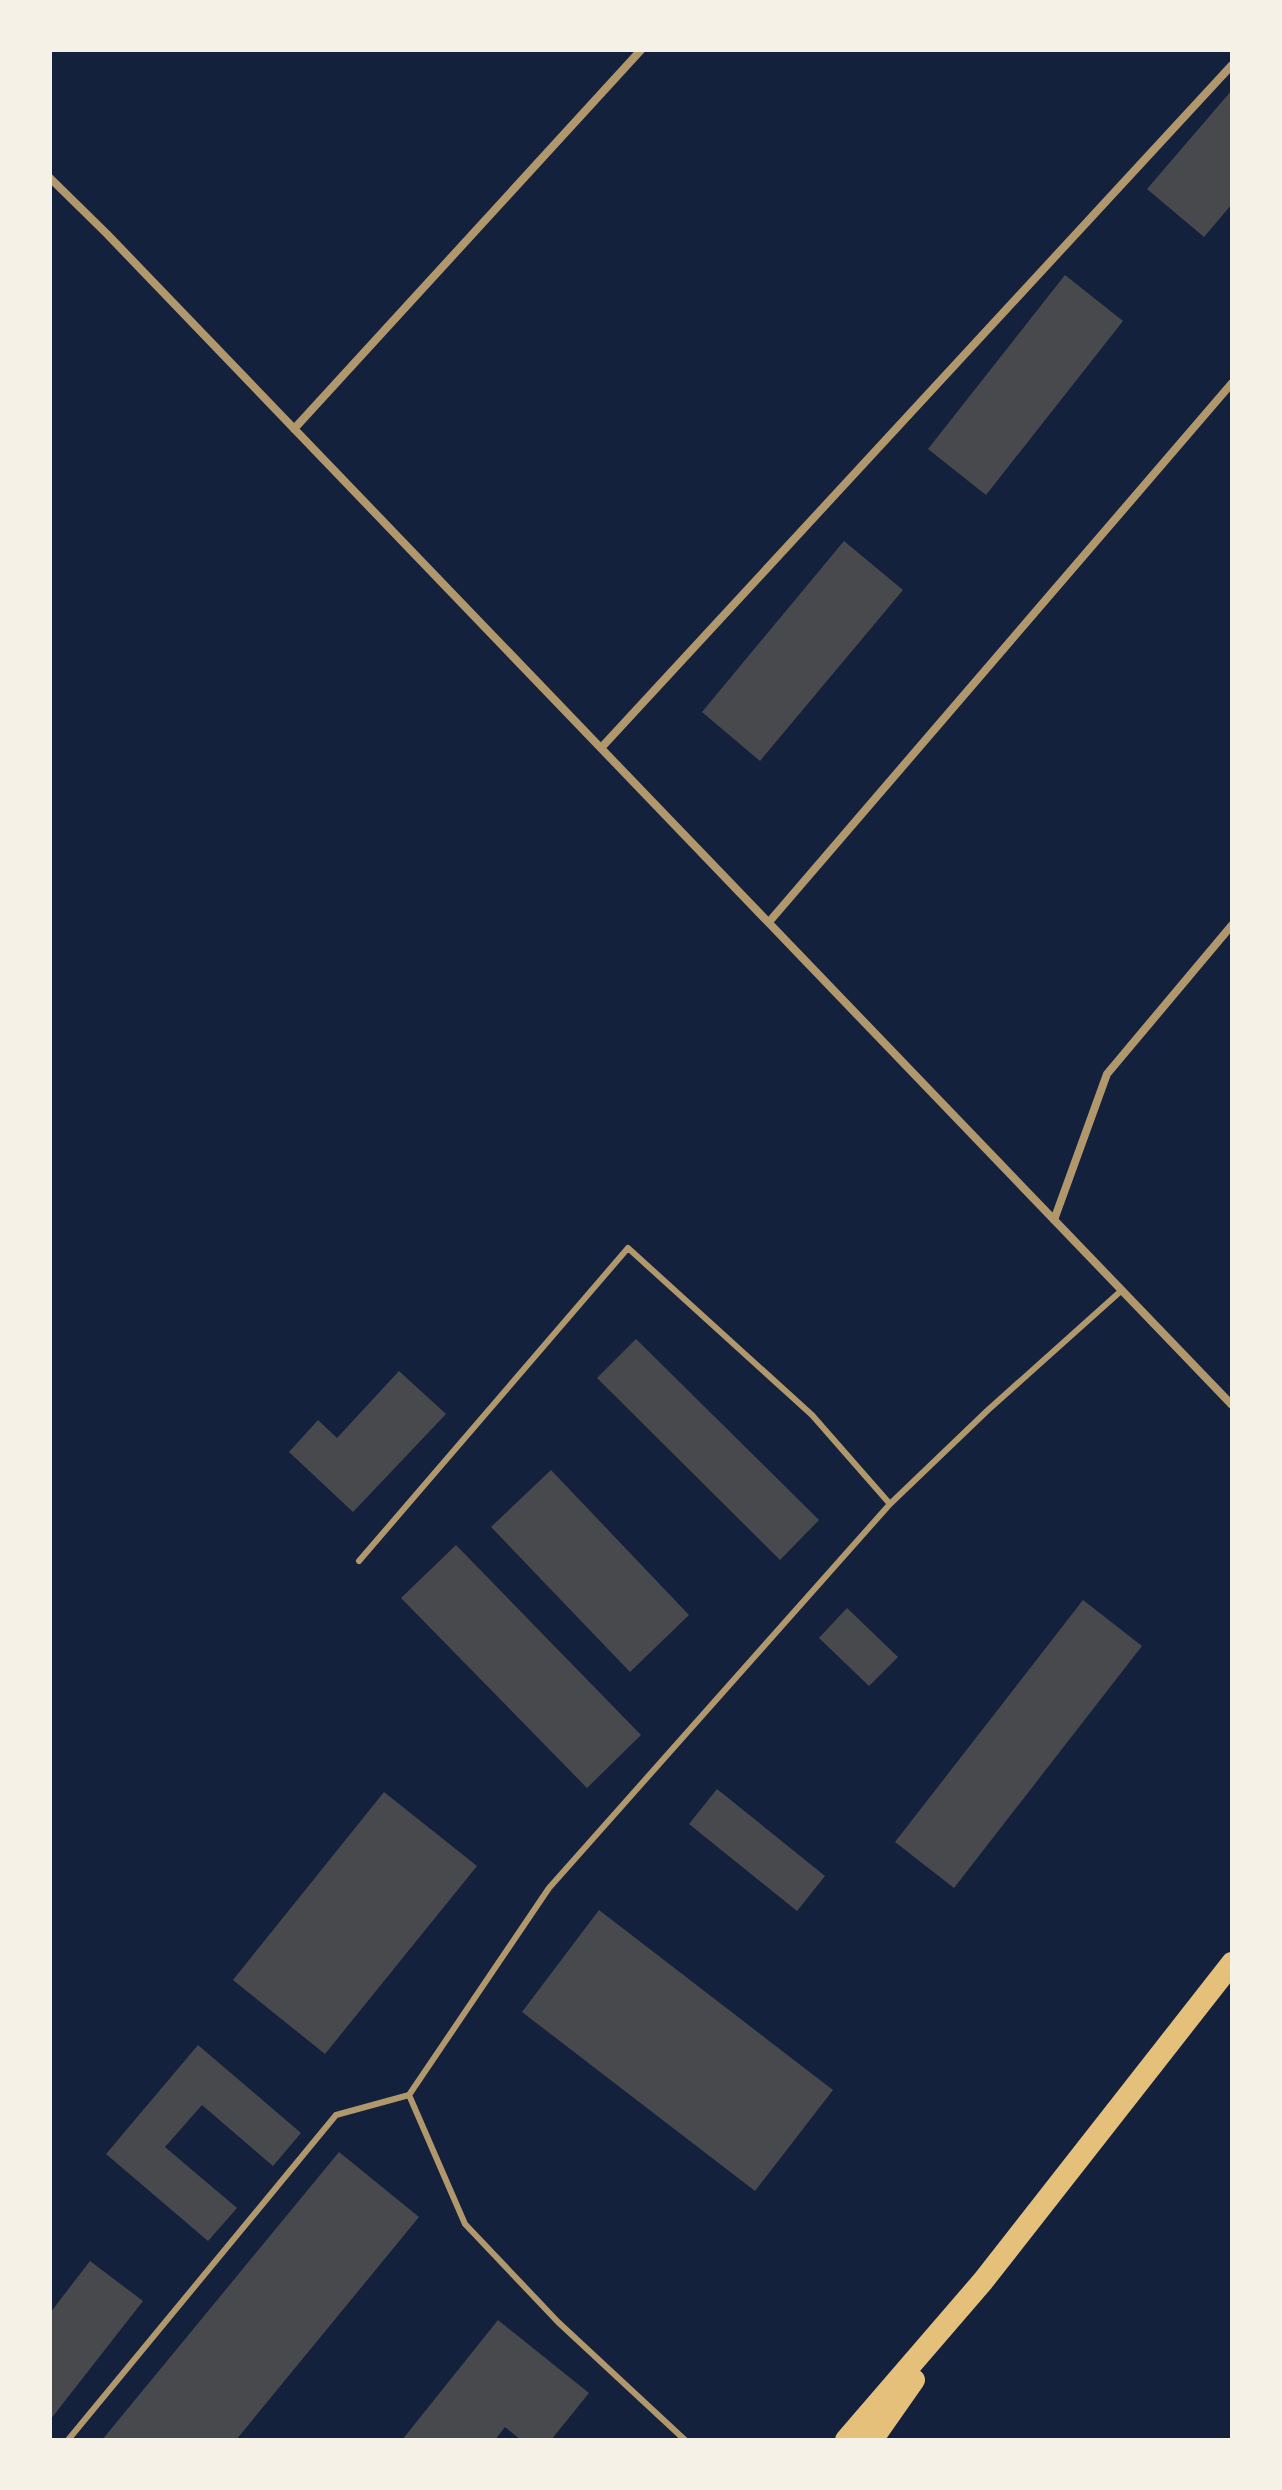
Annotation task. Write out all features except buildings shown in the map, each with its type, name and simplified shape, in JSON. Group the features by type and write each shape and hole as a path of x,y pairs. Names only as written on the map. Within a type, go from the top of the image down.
{"highway":[{"path":"846,2440 983,2281 1232,1963"},
{"path":"872,2440 983,2281"}],"street":[{"path":"294,429 641,50"},
{"path":"601,748 1232,65"},
{"path":"50,178 1232,1405"},
{"path":"769,922 1232,383"},
{"path":"1054,1220 1107,1074 1232,925"}],"lane":[{"path":"359,1561 628,1248 812,1415 890,1504"},
{"path":"68,2440 336,2115 409,2095 549,1888 890,1504 988,1410 1122,1290"},
{"path":"409,2095 465,2224 558,2322 685,2440"}]}
